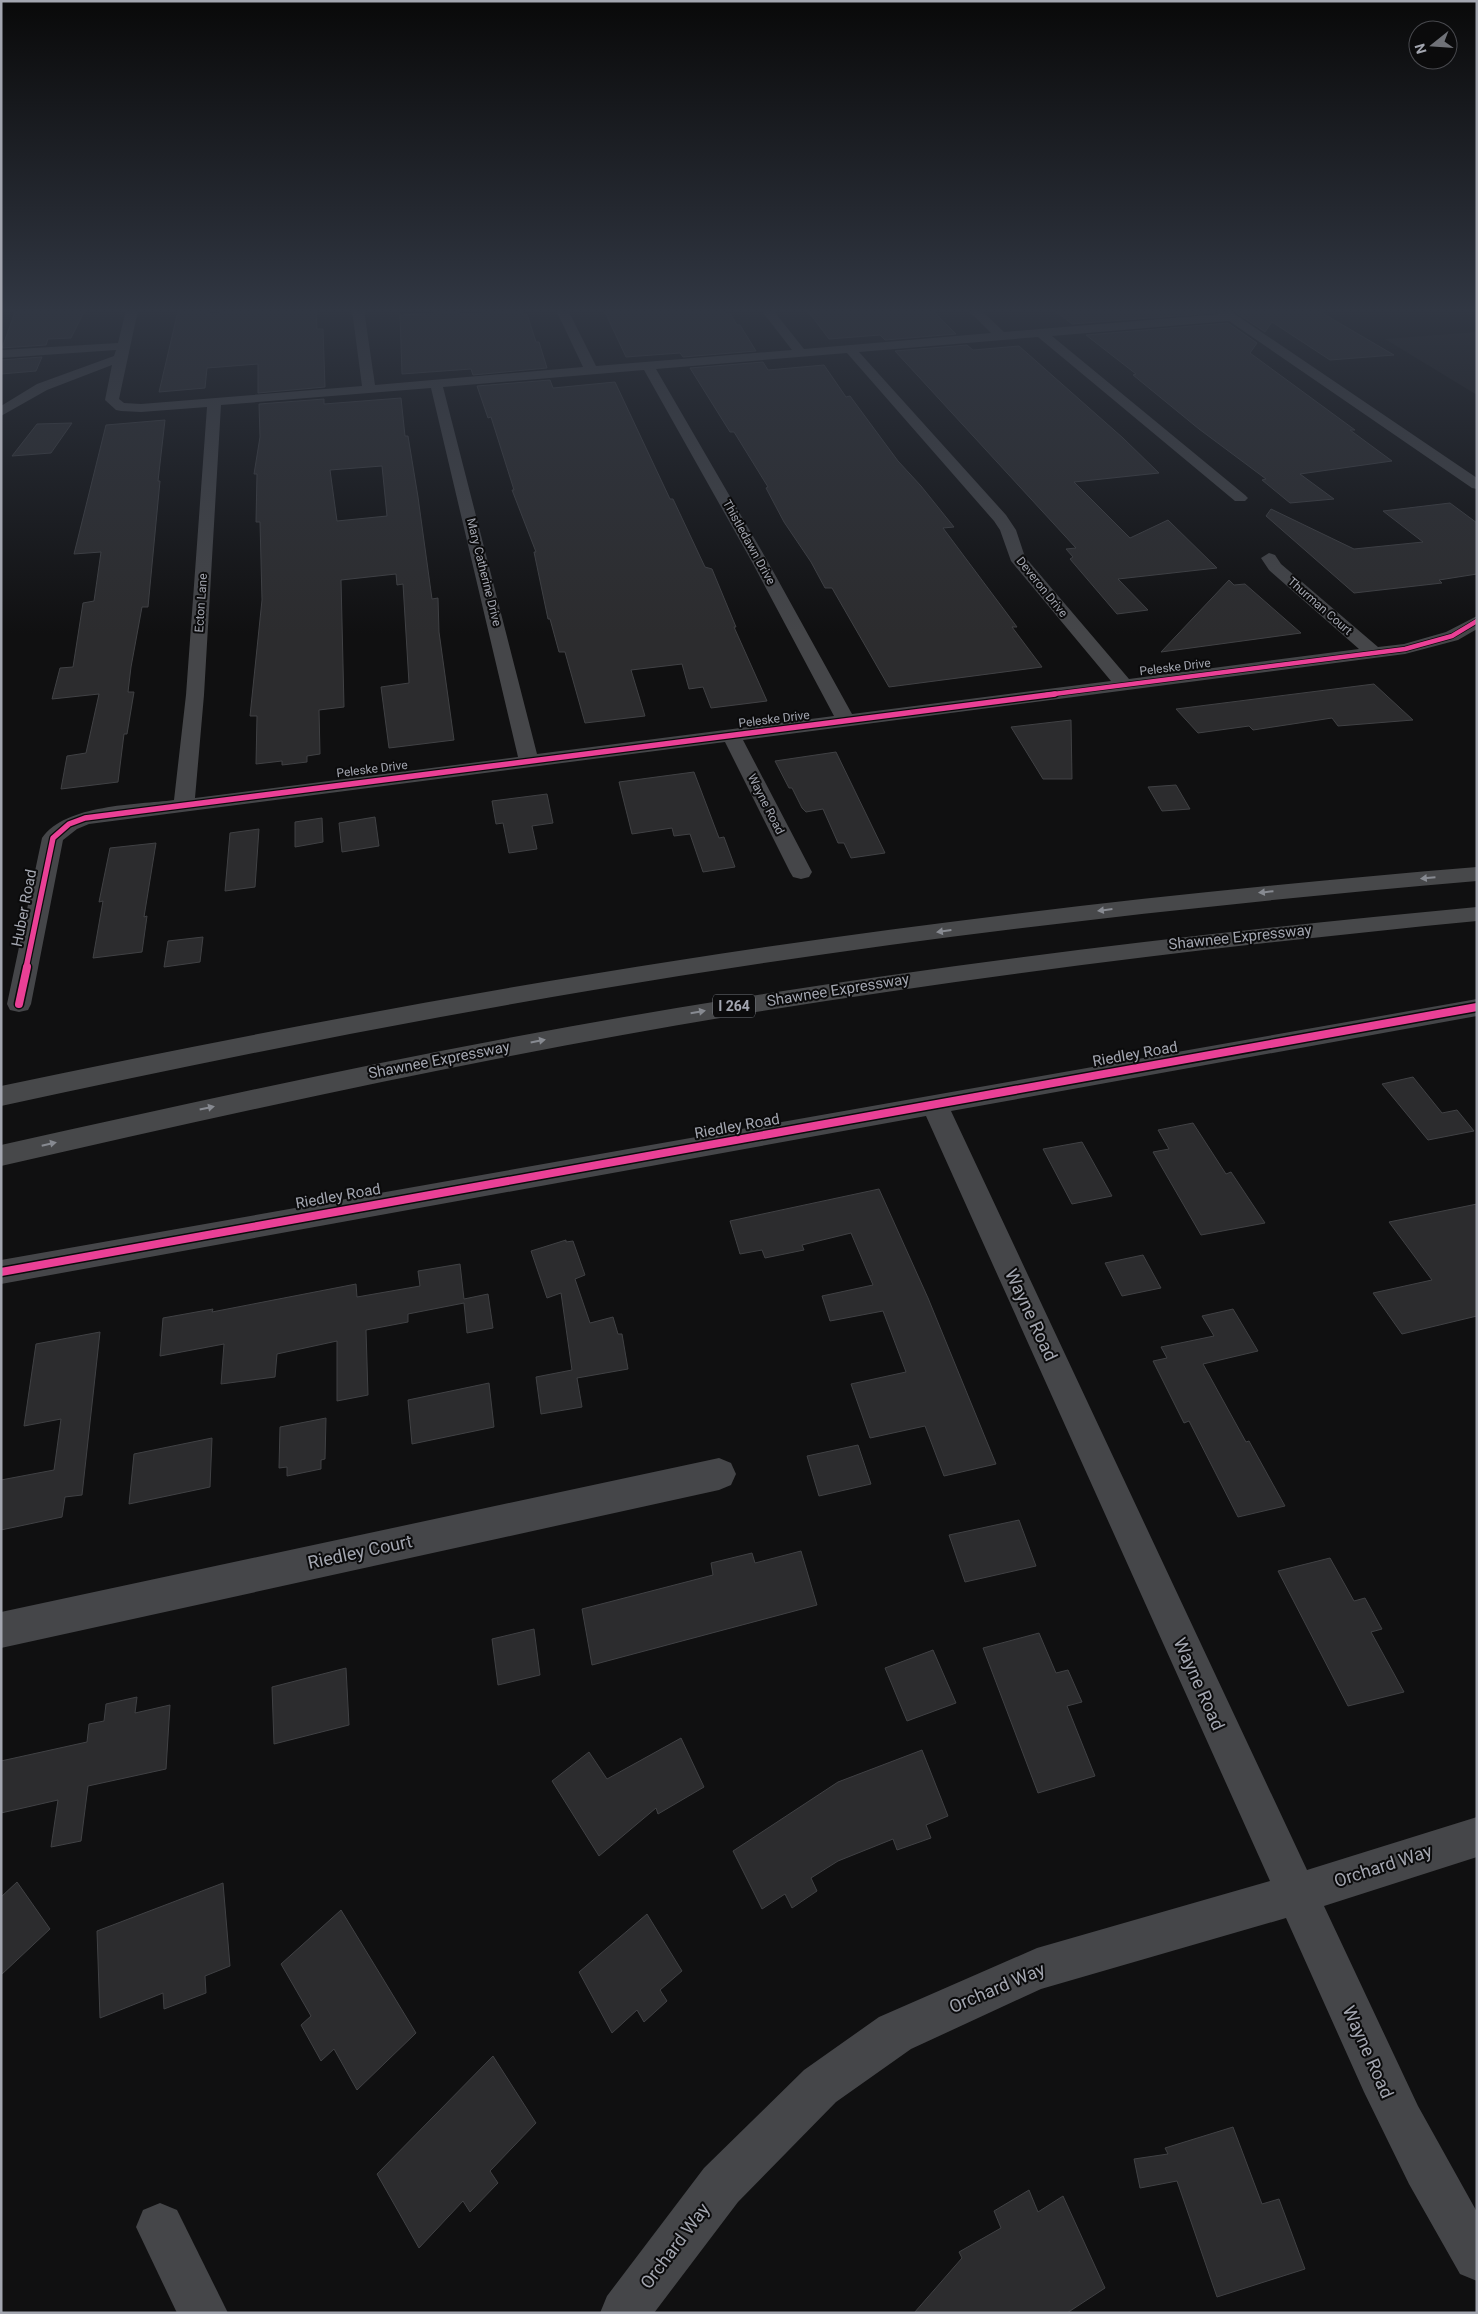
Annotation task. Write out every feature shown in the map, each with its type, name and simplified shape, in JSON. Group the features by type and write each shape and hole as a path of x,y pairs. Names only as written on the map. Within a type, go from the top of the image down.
{"highway":[{"path":"1,1096 260,1043 531,993 774,954 1156,904 1477,874"},
{"name":"Shawnee Expressway","path":"1,1156 132,1124 335,1081 570,1035 746,1004 944,973 1162,946 1477,914"}],"street":[{"name":"Ecton Lane","path":"184,804 195,695 213,418"},
{"name":"Mary Catherine Drive","path":"445,418 530,761"},
{"name":"Thistledawn Drive","path":"678,418 760,562 846,721"},
{"name":"Deveron Drive","path":"911,418 1000,518 1008,530 1017,558 1124,685"},
{"path":"1143,418 1240,498"},
{"path":"1379,418 1477,485"},
{"name":"Thurman Court","path":"1269,558 1275,566 1374,654"},
{"name":"Peleske Drive","path":"68,824 85,818 184,804 1374,654 1439,641 1452,636 1477,621"},
{"name":"Wayne Road","path":"731,735 801,872"},
{"name":"Huber Road","path":"19,1004 53,838 68,824"},
{"name":"Riedley Road","path":"1,1272 1477,1008"},
{"name":"Wayne Road","path":"934,1104 1297,1894 1388,2099 1450,2215 1477,2257"},
{"name":"Riedley Court","path":"1,1630 719,1474"},
{"name":"Orchard Way","path":"624,2313 720,2186 820,2086 895,2033 1038,1969 1297,1894 1477,1838"},
{"path":"160,2227 204,2313"}],"building":[{"path":"259,418 403,418 418,497 432,599 438,598 439,632 454,740 389,748 381,687 409,683 403,584 397,585 396,574 341,580 344,707 319,710 320,754 307,756 307,762 282,765 282,761 256,764 257,716 250,716 262,600 260,522 256,522 257,474 254,474 260,437","holes":["382,466 387,516 337,521 330,470"]},
{"path":"491,418 632,418 705,567 712,569 736,627 734,627 767,701 711,708 703,687 689,689 682,664 631,670 645,716 585,723 565,652 559,652 550,619 548,619 534,552 536,552 512,490 514,490"},
{"path":"721,418 866,418 898,461 954,527 943,528 1017,627 1012,627 1042,667 889,687 832,588 825,588 811,562 784,522 766,488 768,487 734,432 730,432"},
{"path":"957,418 1100,418 1159,473 1074,482 1130,538 1168,520 1217,568 1118,579 1148,610 1117,614 1070,559 1073,557 1066,549 1076,548"},
{"path":"1186,418 1339,418 1355,430 1350,430 1392,461 1300,474 1334,499 1290,503 1262,480 1266,479"},
{"path":"165,420 148,607 142,607 131,667 128,692 134,692 127,734 124,734 118,782 61,789 67,756 86,753 99,694 52,699 60,668 73,667 83,603 94,601 101,552 74,554 106,425"},
{"path":"72,423 51,453 12,456 37,424"},
{"path":"1450,503 1477,523 1477,574 1439,580 1442,583 1354,593 1266,516 1271,509 1354,549 1423,542 1383,511"},
{"path":"1229,580 1234,585 1245,584 1301,633 1161,652"},
{"path":"1374,684 1413,720 1338,726 1332,718 1253,730 1249,726 1198,733 1176,709"},
{"path":"1071,720 1072,779 1043,779 1011,727"},
{"path":"836,752 885,853 851,858 844,843 838,843 823,809 806,812 802,808 775,761"},
{"path":"694,772 719,838 724,837 735,867 703,872 690,834 674,836 672,828 632,834 619,782"},
{"path":"1176,785 1190,809 1162,811 1148,787"},
{"path":"547,794 553,823 532,826 537,849 509,853 503,823 496,824 492,801"},
{"path":"375,817 379,846 342,852 339,823"},
{"path":"322,818 323,842 295,847 295,822"},
{"path":"259,829 255,887 225,891 230,833"},
{"path":"156,843 144,917 147,916 142,952 93,958 103,901 99,902 110,848"},
{"path":"203,937 200,962 164,967 168,941"},
{"path":"1413,1077 1442,1113 1457,1110 1474,1131 1428,1140 1382,1084"},
{"path":"1193,1123 1226,1174 1231,1172 1265,1223 1201,1235 1153,1152 1169,1149 1158,1130"},
{"path":"1082,1142 1112,1196 1072,1204 1043,1149"},
{"path":"879,1189 928,1298 996,1464 944,1476 925,1426 870,1438 851,1384 906,1372 883,1311 830,1321 822,1296 873,1285 851,1233 802,1245 804,1250 765,1258 762,1250 740,1254 730,1221"},
{"path":"1477,1204 1477,1316 1402,1334 1373,1293 1432,1280 1389,1222"},
{"path":"566,1240 566,1242 573,1241 585,1275 575,1279 590,1323 613,1317 618,1334 622,1334 628,1369 577,1378 582,1407 541,1414 536,1377 572,1370 561,1293 547,1298 531,1251"},
{"path":"1143,1255 1161,1288 1122,1296 1105,1263"},
{"path":"460,1264 464,1299 488,1294 493,1328 467,1333 464,1303 408,1314 408,1322 366,1330 368,1395 337,1401 337,1341 277,1354 275,1377 221,1384 224,1344 160,1356 163,1318 213,1309 212,1312 356,1284 357,1297 420,1286 418,1271"},
{"path":"1233,1309 1258,1351 1203,1364 1246,1442 1249,1441 1285,1506 1238,1517 1189,1421 1184,1423 1153,1361 1167,1358 1161,1347 1214,1336 1202,1316"},
{"path":"100,1332 82,1495 65,1497 62,1517 1,1530 1,1480 54,1470 61,1419 24,1426 36,1344"},
{"path":"489,1383 494,1427 412,1444 408,1400"},
{"path":"326,1418 325,1459 321,1460 321,1469 287,1476 287,1467 279,1468 280,1427"},
{"path":"212,1438 210,1487 129,1504 134,1454"},
{"path":"858,1445 871,1484 819,1496 807,1456"},
{"path":"1019,1520 1036,1566 965,1582 949,1535"},
{"path":"801,1551 817,1605 592,1665 582,1609 713,1575 711,1563 752,1553 755,1563"},
{"path":"1330,1558 1354,1601 1365,1598 1382,1629 1371,1632 1404,1692 1348,1706 1278,1571"},
{"path":"534,1629 540,1675 498,1685 492,1639"},
{"path":"1039,1633 1056,1673 1068,1670 1082,1702 1067,1706 1095,1776 1038,1793 983,1648"},
{"path":"933,1650 956,1703 907,1721 885,1668"},
{"path":"346,1668 349,1725 274,1744 272,1687"},
{"path":"137,1697 135,1713 170,1705 166,1769 88,1786 81,1841 51,1847 58,1800 1,1813 1,1761 87,1742 89,1724 104,1721 106,1704"},
{"path":"681,1738 704,1787 658,1814 656,1808 599,1856 552,1781 589,1752 607,1779"},
{"path":"922,1750 948,1816 926,1825 931,1838 897,1850 893,1839 838,1861 811,1878 817,1891 792,1908 785,1894 762,1909 733,1851 838,1782"},
{"path":"17,1882 50,1929 1,1975 1,1897"},
{"path":"223,1883 230,1966 205,1976 206,1993 164,2009 163,1993 100,2018 97,1931"},
{"path":"341,1910 416,2033 357,2090 334,2049 321,2061 301,2025 311,2016 281,1964"},
{"path":"647,1914 682,1971 660,1990 667,2001 644,2022 637,2010 612,2033 579,1972"},
{"path":"493,2056 536,2123 490,2171 498,2183 470,2212 463,2201 419,2248 377,2174"},
{"path":"1233,2127 1262,2204 1279,2199 1305,2269 1217,2297 1177,2181 1140,2188 1134,2159 1168,2154 1165,2148"},
{"path":"1029,2190 1038,2212 1063,2196 1105,2288 1067,2313 914,2313 962,2258 959,2252 1001,2228 994,2211"}],"cycle path":[{"path":"19,1004 53,838 69,824 85,818 1405,649 1452,636 1477,621"},
{"path":"1,1272 1477,1007"}]}
